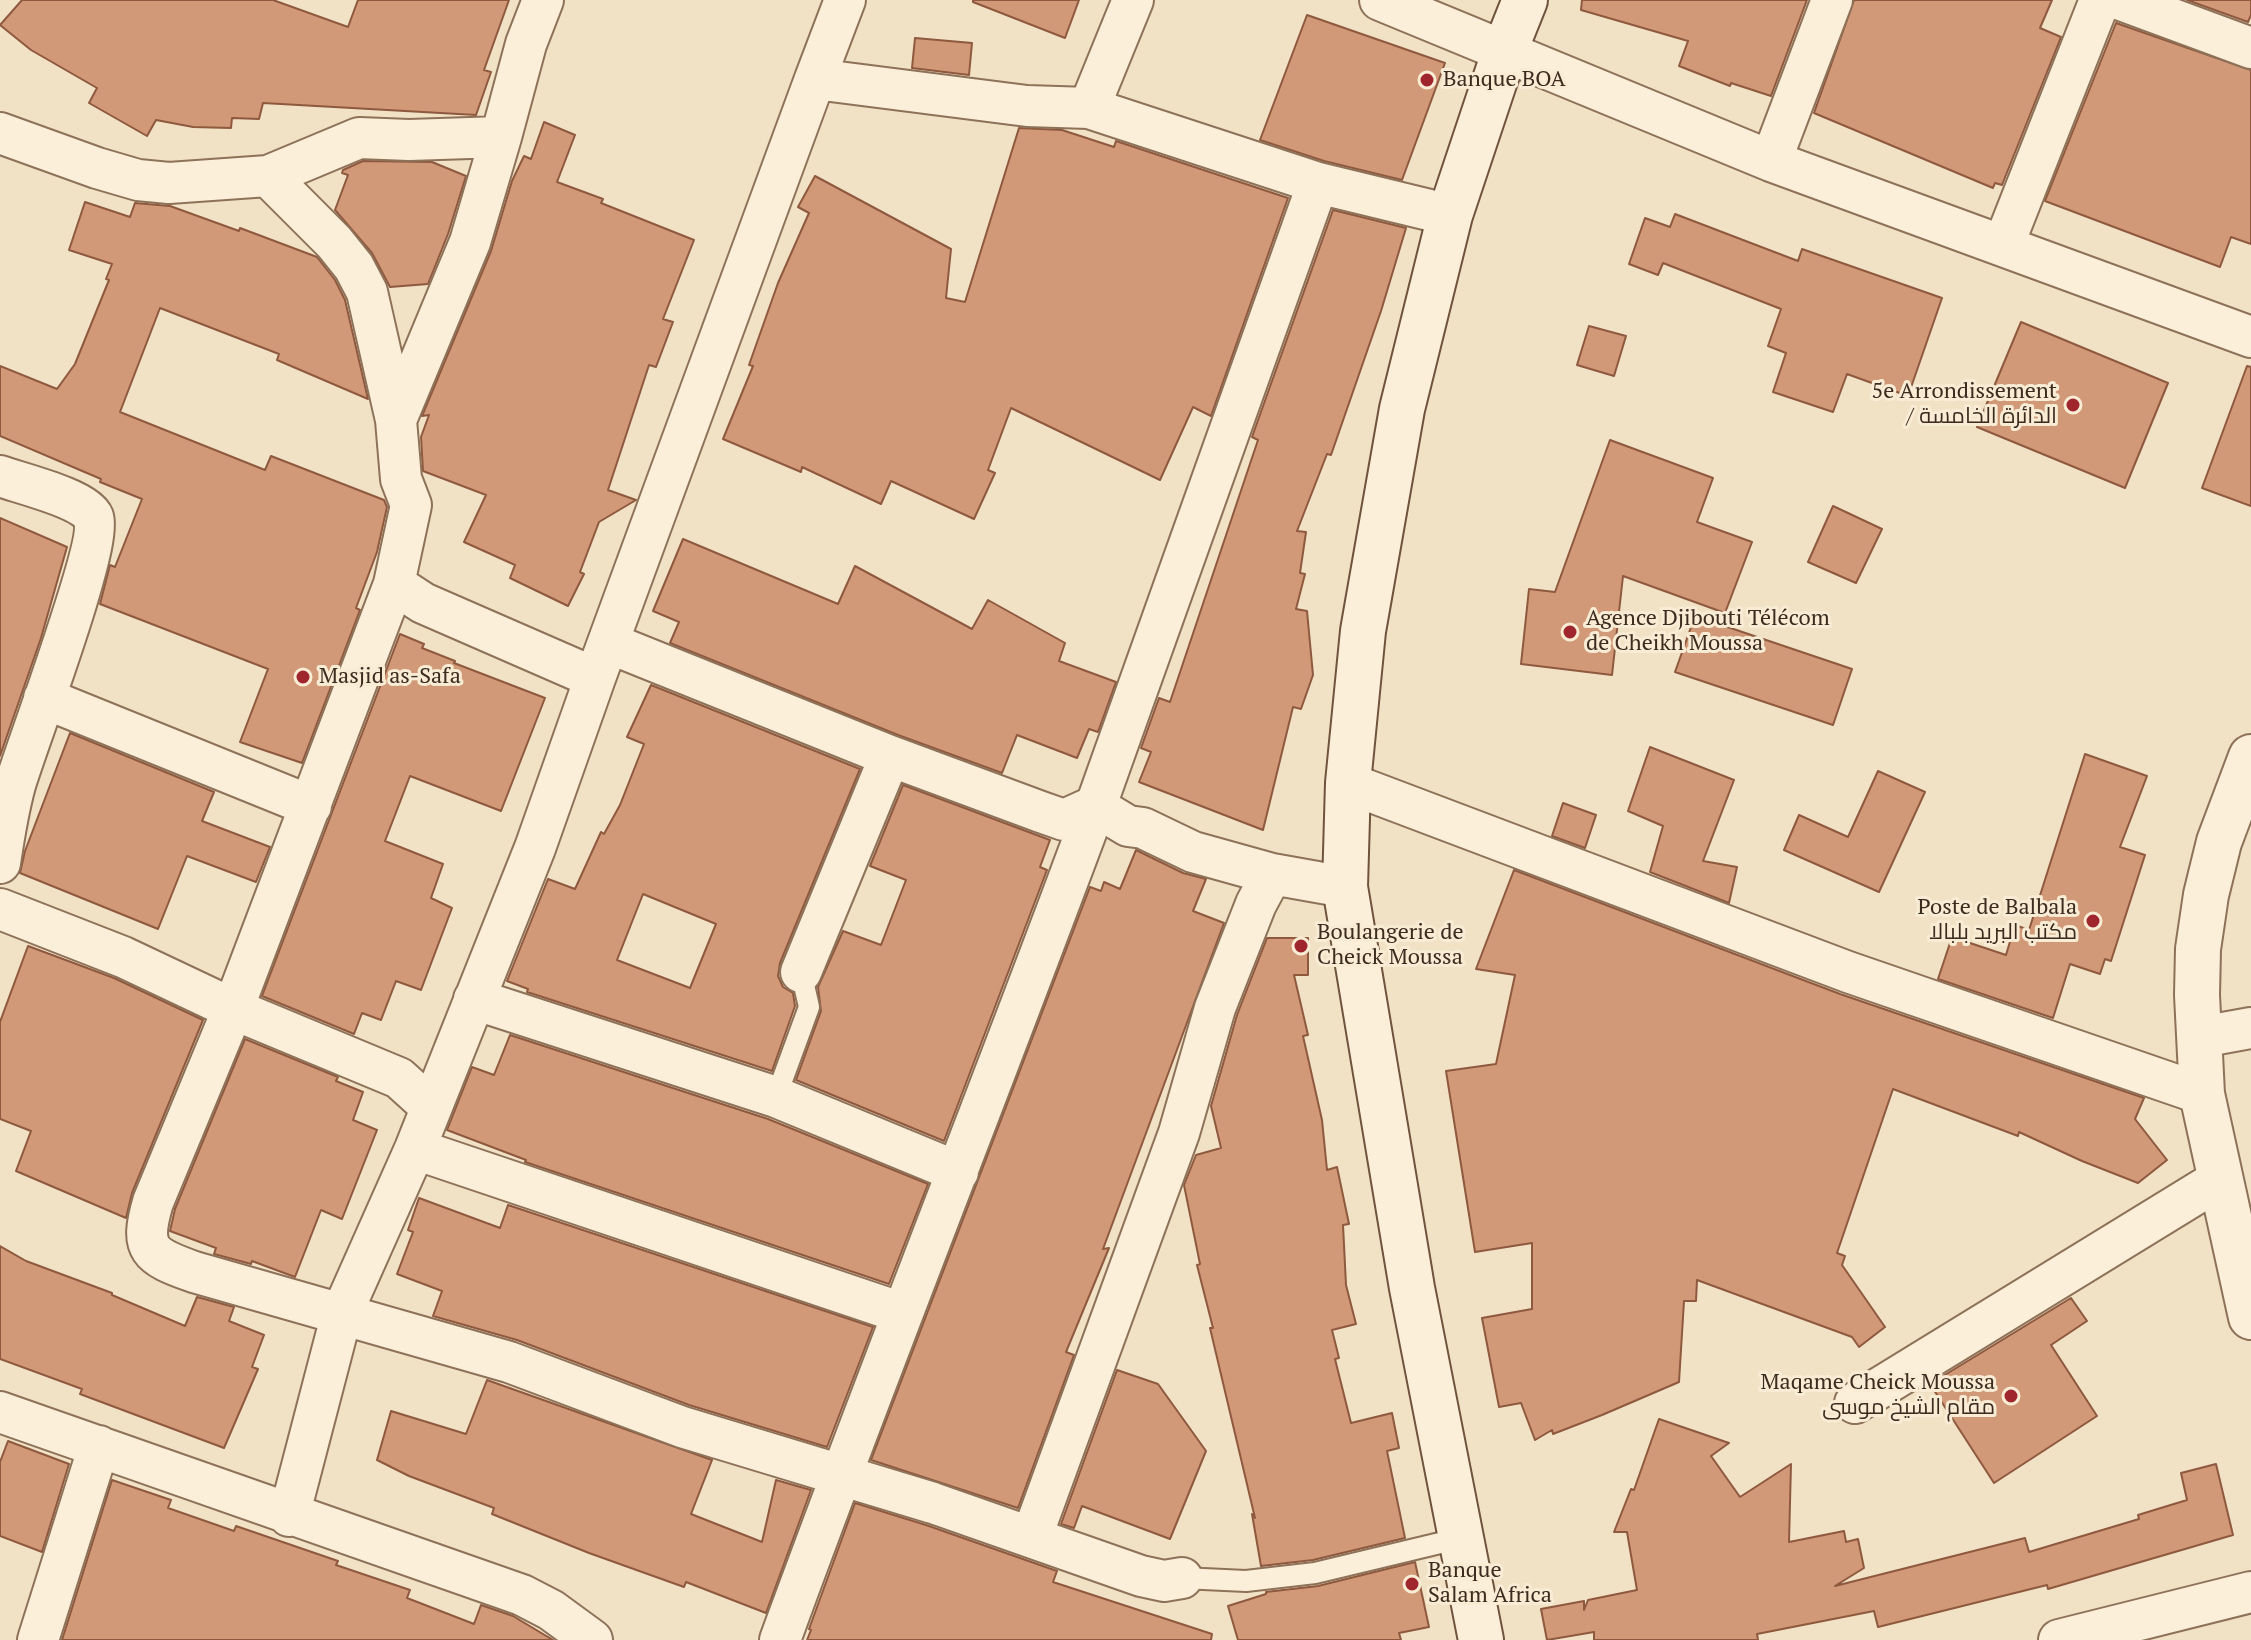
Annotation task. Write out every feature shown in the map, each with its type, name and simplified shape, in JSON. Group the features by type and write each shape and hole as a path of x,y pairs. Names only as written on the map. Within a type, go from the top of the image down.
{"main road":[{"path":"1481,1640 1412,1288 1345,887 1348,783 1363,631 1402,409 1450,215 1505,50 1525,0"},
{"path":"2251,757 2219,842 2206,895 2198,949 2197,995 2202,1094 2251,1317"}],"street":[{"path":"396,420 470,242 526,44 543,0"},
{"path":"289,1516 342,1313 415,1149 535,848 845,0"},
{"path":"1089,108 1133,0"},
{"path":"1380,0 1771,161 2251,337"},
{"path":"1771,161 1832,0"},
{"path":"2003,246 2100,0"},
{"path":"2121,0 2251,48"},
{"path":"815,79 1027,106 1089,108 1318,183 1450,215"},
{"path":"0,133 138,180 169,183 268,176 359,138 501,137"},
{"path":"268,176 334,242 354,267 367,292 396,420 401,479 411,505 394,584 233,1009 153,1202 146,1225 146,1242 155,1254 172,1264 509,1362 682,1427 933,1503 1141,1576 1164,1581 1182,1578"},
{"path":"780,1640 1095,806 1318,183"},
{"path":"0,476 85,508 93,517 95,529 79,595 44,698 8,780 0,863"},
{"path":"394,584 423,603 890,756 1064,820 1095,806"},
{"path":"44,698 311,806"},
{"path":"801,972 890,756"},
{"path":"1348,783 1848,972 2202,1094"},
{"path":"1095,806 1128,826 1143,828 1193,852 1272,874 1345,887"},
{"path":"1032,1536 1179,1133 1215,1008 1256,904 1272,874"},
{"path":"7,917 123,957 233,1009 399,1078 431,1107"},
{"path":"474,999 776,1097 958,1172"},
{"path":"2201,1037 2251,1028"},
{"path":"415,1149 902,1313"},
{"path":"1855,1403 2220,1179"},
{"path":"0,1412 289,1516 522,1595 551,1610 592,1640"},
{"path":"38,1640 99,1446"},
{"path":"2059,1640 2251,1592"}],"lane":[{"path":"776,1097 809,1007 801,972"},
{"path":"1182,1578 1246,1581 1315,1573 1461,1538"}],"building":[{"path":"22,0 273,0 348,27 358,0 509,0 484,70 491,72 476,115 263,103 259,119 232,118 231,128 193,127 156,120 147,136 89,103 97,88 31,50 0,25"},
{"path":"973,0 1079,0 1065,38"},
{"path":"1582,0 1807,0 1771,96 1731,83 1730,86 1679,66 1688,41 1581,10"},
{"path":"1854,0 2052,0 2040,28 2061,37 2002,185 1995,183 1993,188 1814,113"},
{"path":"2187,0 2251,0 2251,15 2248,22"},
{"path":"1307,15 1445,63 1402,180 1324,161 1260,140"},
{"path":"2116,23 2251,70 2251,244 2231,237 2220,267 2045,201"},
{"path":"915,38 972,43 969,75 912,68"},
{"path":"544,122 575,135 557,182 694,240 663,319 673,322 656,367 649,365 608,490 636,500 599,522 580,572 584,574 568,606 510,578 515,565 464,542 486,495 423,471 421,437 429,415 422,416 491,251 512,181 524,156 531,159"},
{"path":"1019,128 1062,130 1114,147 1116,141 1288,198 1211,416 1193,407 1160,480 1011,408 988,470 995,473 974,519 891,481 881,504 802,467 801,472 723,439 753,366 749,365 778,283 809,213 798,207 815,176 951,249 946,298 965,302"},
{"path":"363,161 432,162 466,176 428,284 390,287 372,253 335,210 348,175 342,173 343,170"},
{"path":"85,202 130,217 135,203 170,206 317,257 335,280 345,300 368,399 277,360 279,354 160,308 120,412 265,470 271,456 384,500 387,507 377,552 356,608 360,610 302,763 240,742 268,669 100,604 110,565 115,567 142,499 0,436 0,366 57,389 75,364 109,280 106,279 112,264 69,250"},
{"path":"1333,210 1406,228 1331,455 1327,454 1297,531 1306,532 1300,573 1305,574 1296,609 1307,611 1313,675 1301,709 1293,707 1263,830 1139,782 1151,752 1141,748 1159,698 1170,702 1258,440 1252,437"},
{"path":"1675,214 1798,261 1802,249 1942,298 1908,396 1847,374 1833,412 1773,392 1786,353 1768,346 1781,309 1663,263 1658,275 1629,264 1645,218 1670,227"},
{"name":"5e Arrondissement / الدائرة الخامسة","path":"2021,322 2168,383 2125,488 1977,427"},
{"path":"1589,326 1626,336 1614,376 1577,365"},
{"path":"2247,366 2251,367 2251,506 2202,488"},
{"path":"1610,440 1713,478 1697,522 1752,542 1725,613 1623,576 1612,675 1521,664 1529,589 1555,592"},
{"path":"1833,506 1882,529 1856,583 1808,562"},
{"path":"0,518 67,547 41,638 0,756"},
{"path":"683,539 838,604 855,566 972,629 988,600 1065,643 1059,661 1116,682 1098,732 1089,729 1077,758 1017,735 1002,773 898,735 670,643 679,622 653,611"},
{"path":"1695,616 1852,669 1833,725 1675,672"},
{"path":"400,634 424,644 422,648 454,663 545,698 501,811 410,776 385,841 443,864 431,898 452,908 421,990 396,981 381,1020 362,1013 354,1034 262,996"},
{"path":"651,685 860,769 780,963 778,976 783,987 793,993 795,1006 772,1071 527,992 528,989 507,981 548,879 575,889 601,832 604,834 620,805 644,744 627,737","holes":["643,894 716,924 690,988 617,960"]},
{"path":"70,733 214,792 202,821 270,847 256,882 187,856 158,929 20,873 25,851"},
{"path":"1650,747 1734,780 1703,861 1737,867 1729,903 1650,872 1663,826 1628,811"},
{"path":"2085,754 2147,776 2120,847 2145,855 2111,961 2105,959 2100,974 2070,964 2053,1018 1938,979 1952,937 2006,955 2015,925 2029,930"},
{"path":"1878,771 1925,792 1879,892 1784,850 1799,815 1848,837"},
{"path":"903,785 1050,840 1040,867 1047,870 944,1141 796,1080 821,1011 818,987 843,931 881,945 906,880 870,866"},
{"path":"1563,803 1596,815 1585,848 1552,836"},
{"path":"1136,850 1183,873 1206,879 1193,911 1224,923 1103,1249 1109,1248 1066,1352 1074,1355 1018,1508 871,1460 1090,887 1101,891 1104,882 1120,889"},
{"path":"1514,870 1840,994 2144,1098 2135,1119 2167,1160 2138,1183 2019,1132 2018,1136 1893,1089 1837,1253 1845,1256 1842,1265 1885,1327 1859,1347 1852,1337 1697,1280 1696,1301 1684,1301 1679,1382 1553,1434 1552,1430 1535,1440 1521,1403 1499,1407 1482,1318 1532,1309 1532,1243 1475,1252 1446,1071 1496,1064 1515,975 1476,969"},
{"path":"1267,938 1308,938 1308,975 1294,975 1308,1035 1303,1036 1322,1120 1327,1170 1337,1167 1349,1224 1343,1225 1346,1285 1356,1324 1332,1330 1339,1358 1335,1359 1351,1423 1392,1413 1399,1448 1387,1451 1405,1538 1313,1560 1261,1566 1252,1514 1255,1518 1210,1328 1213,1328 1197,1265 1200,1264 1184,1185 1196,1155 1221,1148 1211,1106 1237,1015"},
{"path":"28,946 114,978 203,1020 132,1193 126,1218 16,1171 31,1131 0,1119 0,1022"},
{"path":"510,1035 768,1119 928,1184 889,1284 525,1162 447,1130 472,1067 494,1075"},
{"path":"245,1039 338,1077 336,1081 363,1092 353,1120 377,1130 342,1219 321,1210 295,1277 252,1261 251,1264 214,1254 216,1248 170,1231 175,1209"},
{"path":"419,1198 500,1228 508,1205 873,1327 827,1447 689,1405 517,1340 433,1316 442,1291 397,1274 413,1232 408,1230"},
{"path":"0,1246 26,1261 112,1293 185,1326 197,1297 234,1307 229,1321 264,1335 252,1367 258,1369 224,1448 80,1394 82,1389 0,1359"},
{"name":"Maqame Cheick Moussa مقام الشيخ موسى","path":"2071,1298 2087,1321 2051,1345 2097,1416 1994,1483 1930,1384"},
{"path":"1117,1370 1158,1384 1206,1451 1170,1539 1082,1506 1074,1528 1061,1524"},
{"path":"487,1380 712,1460 691,1514 762,1542 776,1480 811,1490 766,1613 686,1582 684,1587 589,1553 492,1514 494,1508 409,1476 377,1460 391,1411 466,1434"},
{"path":"1659,1419 1729,1443 1711,1456 1740,1497 1791,1464 1789,1542 1844,1531 1846,1542 1858,1539 1864,1568 1835,1586 2025,1538 2029,1552 2139,1519 2138,1515 2187,1500 2181,1473 2216,1464 2233,1535 2048,1589 2047,1585 1878,1627 1874,1611 1757,1634 1758,1640 1594,1640 1594,1632 1547,1640 1541,1609 1584,1601 1584,1610 1588,1600 1637,1590 1627,1532 1614,1532 1631,1489 1634,1490"},
{"path":"8,1441 69,1464 42,1552 0,1536 0,1462"},
{"path":"112,1480 171,1500 168,1508 234,1531 236,1526 338,1561 336,1565 410,1590 407,1598 474,1624 481,1605 513,1616 553,1640 62,1640"},
{"path":"855,1503 1057,1571 1053,1582 1212,1634 1211,1640 807,1640"},
{"path":"1415,1562 1429,1627 1399,1633 1401,1640 1238,1640 1228,1606 1266,1592 1318,1586"}],"place":[{"name":"Banque BOA","path":"1427,80"},
{"name":"5e Arrondissement / الدائرة الخامسة","path":"2073,405"},
{"name":"Agence Djibouti Télécom de Cheikh Moussa","path":"1570,632"},
{"name":"Masjid as-Safa","path":"303,677"},
{"name":"Poste de Balbala مكتب البريد بلبالا","path":"2093,921"},
{"name":"Boulangerie de Cheick Moussa","path":"1301,946"},
{"name":"Maqame Cheick Moussa مقام الشيخ موسى","path":"2011,1396"},
{"name":"Banque Salam Africa","path":"1412,1584"}]}
